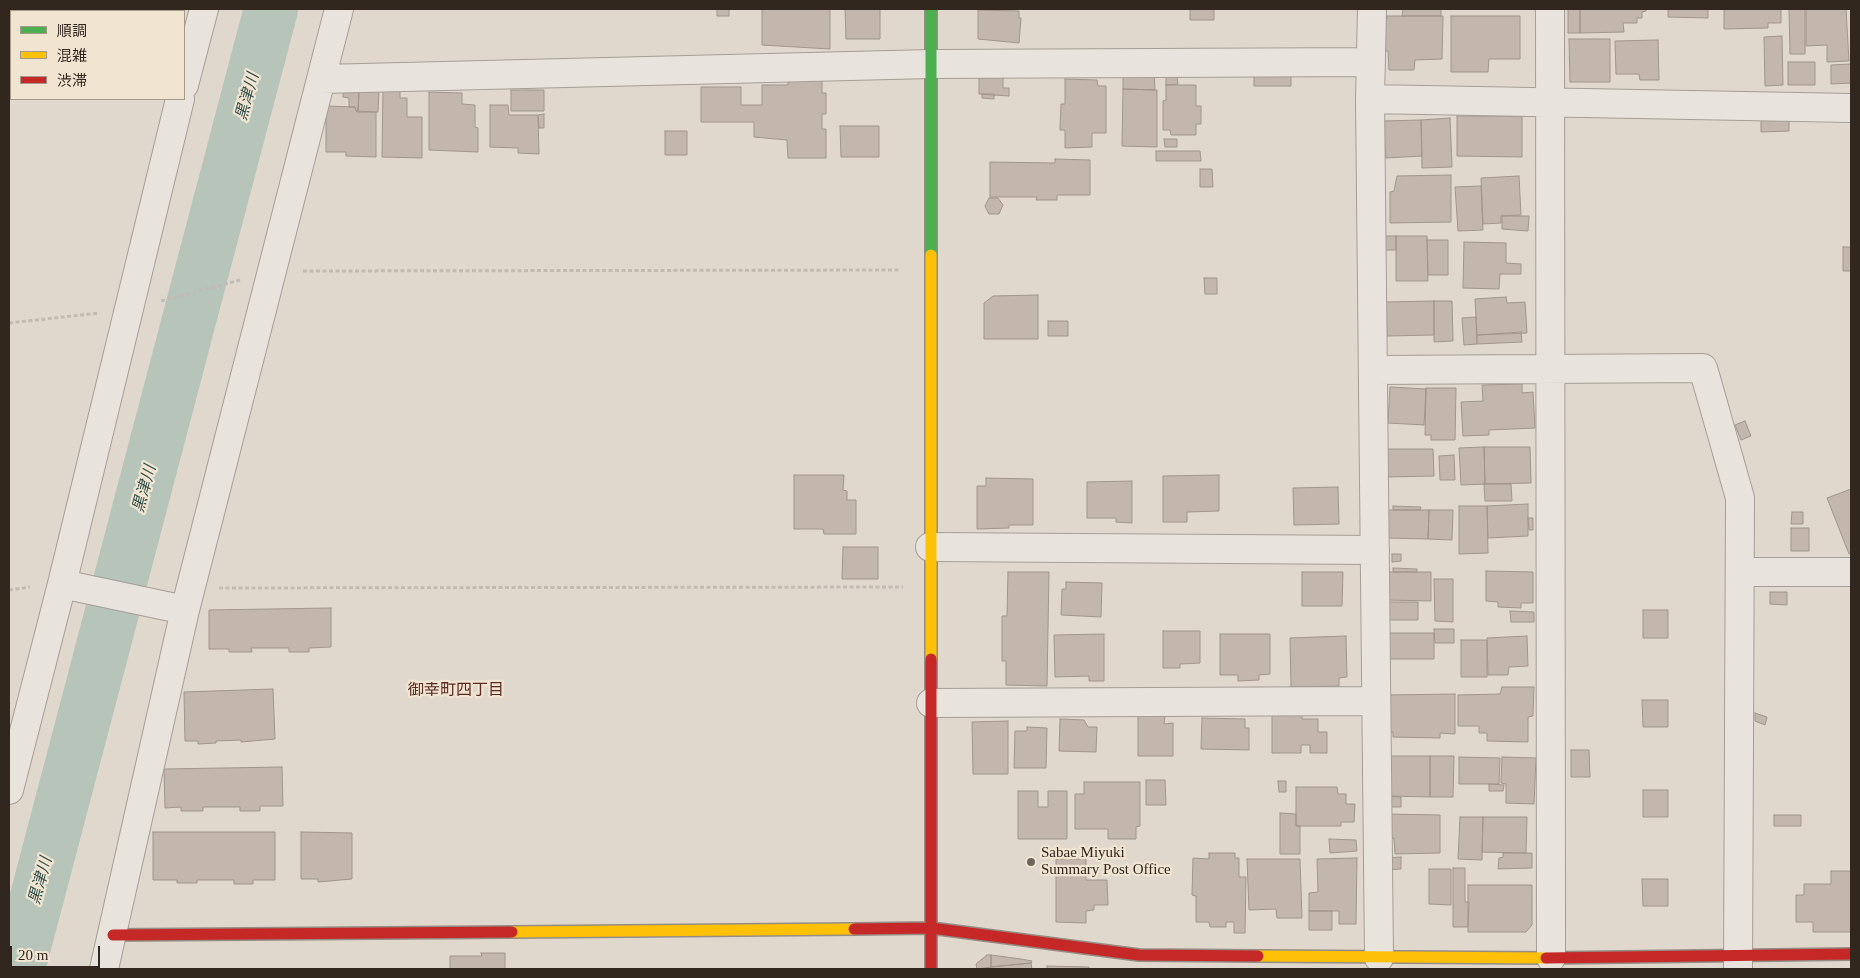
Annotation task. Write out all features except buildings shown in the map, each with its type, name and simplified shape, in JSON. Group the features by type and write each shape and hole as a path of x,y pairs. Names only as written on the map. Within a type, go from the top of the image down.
{"street":[{"path":"185,81 204,9"},
{"path":"104,969 188,599 339,9"},
{"path":"931,9 931,969"},
{"path":"1372,9 1370,100 1379,958"},
{"path":"1550,9 1552,958"},
{"path":"322,79 931,64 1371,62"},
{"path":"9,790 62,584 180,100"},
{"path":"1370,100 1551,101 1851,108"},
{"path":"1374,370 1702,368 1740,498 1738,962"},
{"path":"930,547 1375,550"},
{"path":"1740,572 1851,572"},
{"path":"62,584 188,599"},
{"path":"931,703 1376,700"},
{"path":"113,935 931,928 1138,962 1379,958 1552,958 1738,962 1851,954"}],"path":[{"path":"9,323 129,310 273,272 930,270"},
{"path":"188,599 930,587"}],"waterway":[{"name":"黒津川","path":"18,969 271,9"}],"traffic: fast":[{"path":"931,9 931,255"}],"traffic: slow":[{"path":"931,255 931,659"},
{"path":"512,932 854,929"},
{"path":"1258,956 1546,958"}],"traffic: jam":[{"path":"931,659 931,969"},
{"path":"854,929 931,928 1139,955 1258,956"},
{"path":"113,935 512,932"},
{"path":"1546,958 1851,954"}],"place":[{"name":"Sabae Miyuki Summary Post Office","path":"1031,862"}],"district":[{"name":"御幸町四丁目","path":"456,691"}]}
